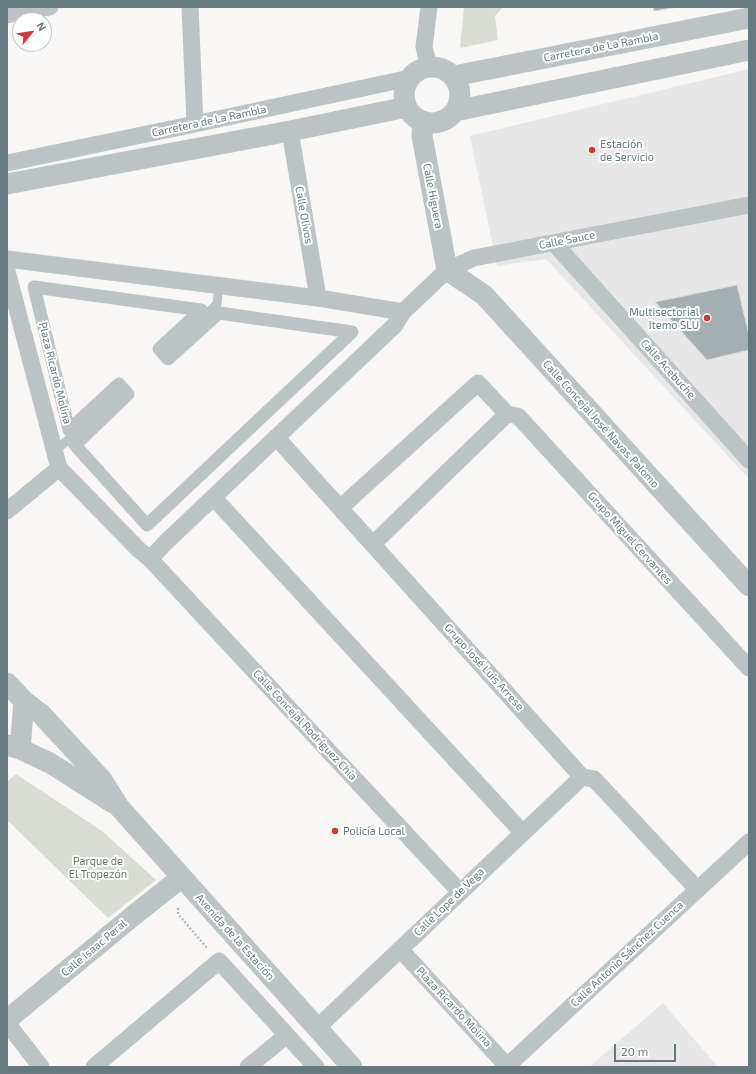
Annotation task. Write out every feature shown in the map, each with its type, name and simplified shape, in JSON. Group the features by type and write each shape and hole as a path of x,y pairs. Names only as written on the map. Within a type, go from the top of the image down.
{"street":[{"path":"7,15 47,7"},
{"path":"190,7 195,124"},
{"path":"429,7 424,47 429,67"},
{"name":"Carretera de La Rambla","path":"454,76 749,18"},
{"path":"456,111 749,50"},
{"path":"429,67 438,67 454,76 458,84 460,94 456,111 449,118 441,122 423,122 415,118 405,103 404,94 410,78 415,73 429,67"},
{"name":"Carretera de La Rambla","path":"7,163 410,78"},
{"path":"7,184 290,131 407,107"},
{"name":"Calle Higuera","path":"423,122 422,136 447,270"},
{"name":"Calle Olivos","path":"290,131 318,298"},
{"name":"Calle Sauce","path":"403,312 447,270 474,258 749,204"},
{"name":"Calle Acebuche","path":"554,243 749,460"},
{"path":"7,259 318,298 403,312 395,325 213,497 150,559"},
{"name":"Calle Concejal José Navas Palomo","path":"447,270 484,295 749,586"},
{"name":"Plaza Ricardo Molina","path":"7,271 56,460 139,550 150,559"},
{"name":"Plaza Ricardo Molina","path":"34,287 201,310 159,349 168,359 219,313 352,332 146,526 74,445 128,394 119,384 69,430 34,287"},
{"name":"Grupo Miguel Cervantes","path":"340,508 478,383 507,414 518,416 749,668"},
{"path":"373,544 507,414"},
{"name":"Grupo José Luis Arrese","path":"276,437 582,776 594,778 697,889"},
{"path":"7,512 56,460"},
{"path":"213,497 523,833"},
{"name":"Calle Concejal Rodríguez Chía","path":"150,559 460,892"},
{"name":"Avenida de la Estación","path":"7,683 24,701 41,714 102,780 119,807 352,1067"},
{"name":"Avenida de la Estación","path":"24,701 11,751 50,762 119,807"},
{"name":"Calle Lope de Vega","path":"317,1028 582,776"},
{"name":"Calle Antonio Sánchez Cuenca","path":"507,1066 697,889 746,850"},
{"name":"Calle Isaac Peral","path":"7,1022 128,920 182,877"},
{"name":"Plaza Ricardo Molina","path":"400,949 507,1066"},
{"path":"94,1067 220,962 316,1067"},
{"path":"7,1022 41,1067"},
{"path":"248,1067 287,1035"}],"lane":[{"path":"166,352 217,304 219,286"},
{"path":"56,460 121,393"}],"shaded area":[{"path":"749,69 749,479 546,259 497,266 470,136"},
{"path":"663,1003 718,1067 589,1067"}],"green space":[{"path":"464,7 503,7 495,16 498,40 460,48"},
{"name":"Parque de El Tropezón","path":"16,774 102,831 156,880 108,918 7,820 7,782"}],"building":[{"path":"653,7 678,7 654,11"},
{"name":"Multisectorial Itemo SLU","path":"737,285 749,335 749,350 707,360 655,302"}],"place":[{"name":"Estación de Servicio","path":"592,150"},
{"name":"Multisectorial Itemo SLU","path":"707,318"},
{"name":"Policía Local","path":"335,831"}]}
